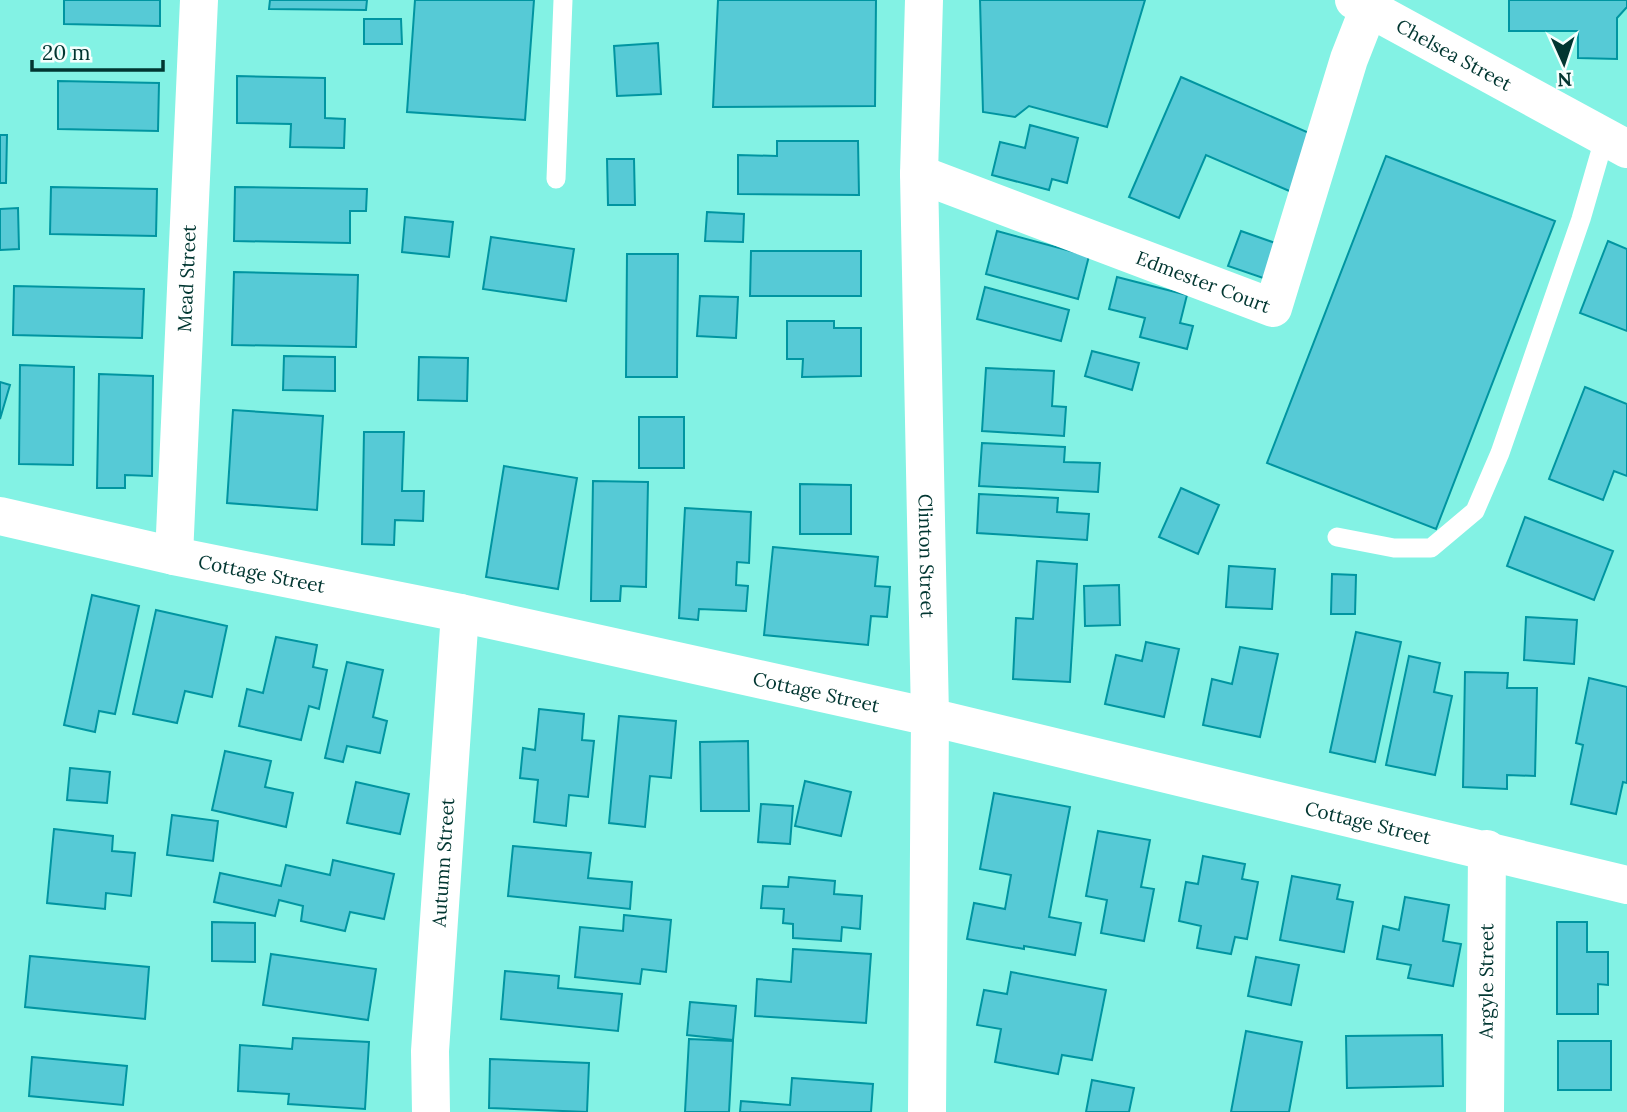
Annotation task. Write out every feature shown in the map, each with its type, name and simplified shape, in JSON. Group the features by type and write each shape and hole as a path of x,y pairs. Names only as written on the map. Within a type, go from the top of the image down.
{"street":[{"name":"Mead Street","path":"174,556 199,0"},
{"name":"Clinton Street","path":"924,0 919,174 930,716 926,1112"},
{"name":"Edmester Court","path":"919,174 1273,308 1365,3"},
{"name":"Chelsea Street","path":"1365,3 1616,142"},
{"name":"Cottage Street","path":"0,516 174,556 460,612 930,716 1627,885"},
{"name":"Autumn Street","path":"430,1112 430,1051 460,612"},
{"name":"Argyle Street","path":"1485,1112 1487,849"}],"lane":[{"path":"556,179 563,0"},
{"path":"1337,537 1394,548 1431,548 1475,511 1500,453 1581,219 1616,142"}],"building":[{"path":"64,0 160,0 160,26 64,24"},
{"path":"270,0 367,0 366,10 269,9"},
{"path":"415,0 534,0 525,120 407,112"},
{"path":"718,0 876,0 875,106 713,107"},
{"path":"980,0 1145,0 1107,127 1029,106 1015,117 983,112"},
{"path":"1509,0 1627,0 1627,7 1617,18 1617,59 1578,58 1578,31 1509,31"},
{"path":"364,19 401,19 402,44 364,44"},
{"path":"658,43 661,94 617,96 614,46"},
{"path":"237,76 325,78 325,118 345,119 344,148 290,147 291,124 237,123"},
{"path":"1181,77 1316,136 1301,196 1206,155 1179,218 1129,197"},
{"path":"58,81 159,83 158,131 58,129"},
{"path":"1030,125 1078,138 1067,183 1052,179 1049,190 992,175 1000,142 1025,148"},
{"path":"0,135 7,135 6,183 0,183"},
{"path":"777,141 858,141 859,195 738,194 738,155 777,156"},
{"path":"1386,156 1555,221 1436,529 1267,463"},
{"path":"607,159 634,159 635,205 608,205"},
{"path":"51,187 157,189 156,236 50,234"},
{"path":"235,187 367,189 366,211 350,211 350,243 234,241"},
{"path":"18,208 19,249 0,250 0,209"},
{"path":"707,212 744,214 743,242 705,241"},
{"path":"405,217 453,222 449,257 402,252"},
{"path":"997,231 1089,256 1078,299 986,274"},
{"path":"1241,231 1281,245 1269,280 1228,266"},
{"path":"491,237 574,249 566,301 483,289"},
{"path":"1608,241 1627,249 1627,331 1580,313"},
{"path":"751,251 861,251 861,296 750,296"},
{"path":"627,254 678,254 677,377 626,377"},
{"path":"234,272 358,275 356,347 232,345"},
{"path":"1117,277 1187,295 1180,323 1193,326 1187,349 1140,337 1145,318 1109,309"},
{"path":"14,286 144,289 142,338 13,335"},
{"path":"985,287 1069,310 1061,341 977,319"},
{"path":"700,296 738,297 736,338 697,336"},
{"path":"787,321 834,321 834,328 861,328 861,376 802,377 803,359 787,359"},
{"path":"1092,351 1139,363 1132,390 1085,376"},
{"path":"284,356 335,357 335,391 283,390"},
{"path":"419,357 468,358 467,401 418,400"},
{"path":"20,365 74,367 73,465 19,464"},
{"path":"986,368 1054,371 1052,406 1066,407 1064,436 982,431"},
{"path":"99,374 153,376 152,476 125,475 125,488 97,488"},
{"path":"0,382 10,385 0,419"},
{"path":"1585,387 1627,404 1627,476 1614,471 1603,500 1549,479"},
{"path":"233,410 323,416 317,510 227,503"},
{"path":"639,417 684,417 684,468 639,468"},
{"path":"364,432 404,432 402,491 424,491 423,521 395,520 394,545 362,544"},
{"path":"982,443 1065,447 1064,462 1100,463 1098,492 979,486"},
{"path":"504,466 577,478 558,589 486,577"},
{"path":"593,481 648,482 646,587 621,586 620,601 591,601"},
{"path":"800,484 851,485 851,534 800,534"},
{"path":"1181,488 1219,505 1198,554 1159,537"},
{"path":"979,494 1058,498 1057,512 1089,514 1087,540 977,533"},
{"path":"685,508 751,512 749,563 737,562 736,585 748,586 746,611 699,609 698,620 679,618"},
{"path":"1525,517 1613,551 1594,600 1507,566"},
{"path":"773,547 878,557 875,586 890,587 887,617 871,616 868,645 764,635"},
{"path":"1037,561 1077,564 1070,682 1013,679 1016,618 1033,619"},
{"path":"1229,566 1275,569 1272,609 1226,607"},
{"path":"1332,574 1356,575 1355,614 1331,614"},
{"path":"1119,585 1120,625 1085,626 1084,586"},
{"path":"92,595 139,606 115,714 99,711 95,732 64,725"},
{"path":"156,610 227,626 212,697 185,691 177,723 133,714"},
{"path":"1526,617 1577,620 1574,664 1524,660"},
{"path":"1356,632 1401,642 1375,762 1330,752"},
{"path":"276,637 317,645 313,667 327,670 319,709 309,706 301,740 239,726 247,689 263,693"},
{"path":"1146,642 1179,649 1164,717 1105,704 1116,655 1142,661"},
{"path":"1240,647 1278,654 1260,737 1203,725 1212,679 1232,684"},
{"path":"1409,656 1440,663 1434,692 1452,696 1435,775 1386,765"},
{"path":"347,662 383,670 373,717 387,721 380,753 347,746 343,762 325,758"},
{"path":"1465,672 1508,673 1507,688 1537,688 1535,776 1507,775 1507,789 1463,787"},
{"path":"1589,678 1627,687 1627,783 1623,782 1616,814 1571,804 1583,745 1576,743"},
{"path":"539,709 584,714 582,740 594,741 588,797 569,795 566,826 534,822 538,780 520,778 523,748 535,750"},
{"path":"619,716 676,721 671,778 650,776 645,827 609,823"},
{"path":"748,741 749,811 701,811 700,742"},
{"path":"225,751 271,761 265,787 293,793 286,827 212,810"},
{"path":"70,768 110,772 107,803 67,800"},
{"path":"805,781 851,792 841,836 795,826"},
{"path":"356,782 409,794 400,834 347,823"},
{"path":"994,793 1070,807 1049,917 1081,923 1075,955 967,939 974,903 1005,909 1011,875 980,869"},
{"path":"761,804 793,806 790,844 758,842"},
{"path":"172,815 218,821 213,861 167,855"},
{"path":"54,829 113,836 112,851 135,853 131,896 106,893 105,909 47,903"},
{"path":"1098,831 1150,840 1141,887 1154,889 1144,941 1101,933 1107,900 1086,896"},
{"path":"513,846 591,853 588,878 632,882 630,909 508,896"},
{"path":"1203,856 1245,864 1242,879 1258,882 1247,939 1235,937 1231,954 1197,948 1201,926 1179,921 1186,882 1198,884"},
{"path":"333,860 394,874 384,919 350,912 345,931 301,921 303,906 279,900 275,916 214,902 220,873 281,886 286,865 330,875"},
{"path":"1292,876 1340,885 1337,899 1353,902 1344,952 1280,940"},
{"path":"789,877 835,881 834,894 862,896 860,929 842,927 841,941 793,938 793,924 783,923 784,909 761,908 763,886 788,887"},
{"path":"1405,897 1449,905 1443,941 1461,944 1453,986 1408,978 1411,965 1377,959 1383,926 1399,930"},
{"path":"624,915 671,920 666,972 642,969 640,984 575,977 580,927 623,931"},
{"path":"212,922 255,923 255,962 212,961"},
{"path":"1557,922 1587,922 1587,952 1608,952 1608,985 1598,984 1598,1014 1557,1014"},
{"path":"793,949 871,954 866,1023 755,1016 757,979 791,982"},
{"path":"271,954 376,969 368,1020 263,1005"},
{"path":"30,956 149,967 145,1019 25,1007"},
{"path":"1256,957 1299,965 1291,1005 1248,996"},
{"path":"505,971 559,976 558,988 622,994 618,1031 501,1019"},
{"path":"1011,972 1106,990 1092,1060 1062,1055 1058,1074 995,1062 1001,1029 977,1025 984,990 1007,994"},
{"path":"690,1002 736,1006 733,1040 687,1035"},
{"path":"1246,1031 1302,1042 1289,1112 1231,1112"},
{"path":"1442,1035 1443,1086 1347,1088 1346,1036"},
{"path":"293,1038 369,1042 365,1109 288,1104 289,1094 238,1091 240,1045 292,1049"},
{"path":"689,1039 733,1041 729,1112 685,1112"},
{"path":"1558,1041 1611,1041 1611,1090 1558,1090"},
{"path":"32,1057 127,1066 123,1105 29,1096"},
{"path":"490,1059 589,1063 587,1112 489,1108"},
{"path":"792,1078 873,1084 871,1112 740,1112 741,1101 790,1105"},
{"path":"1092,1080 1134,1088 1129,1112 1086,1112"}]}
